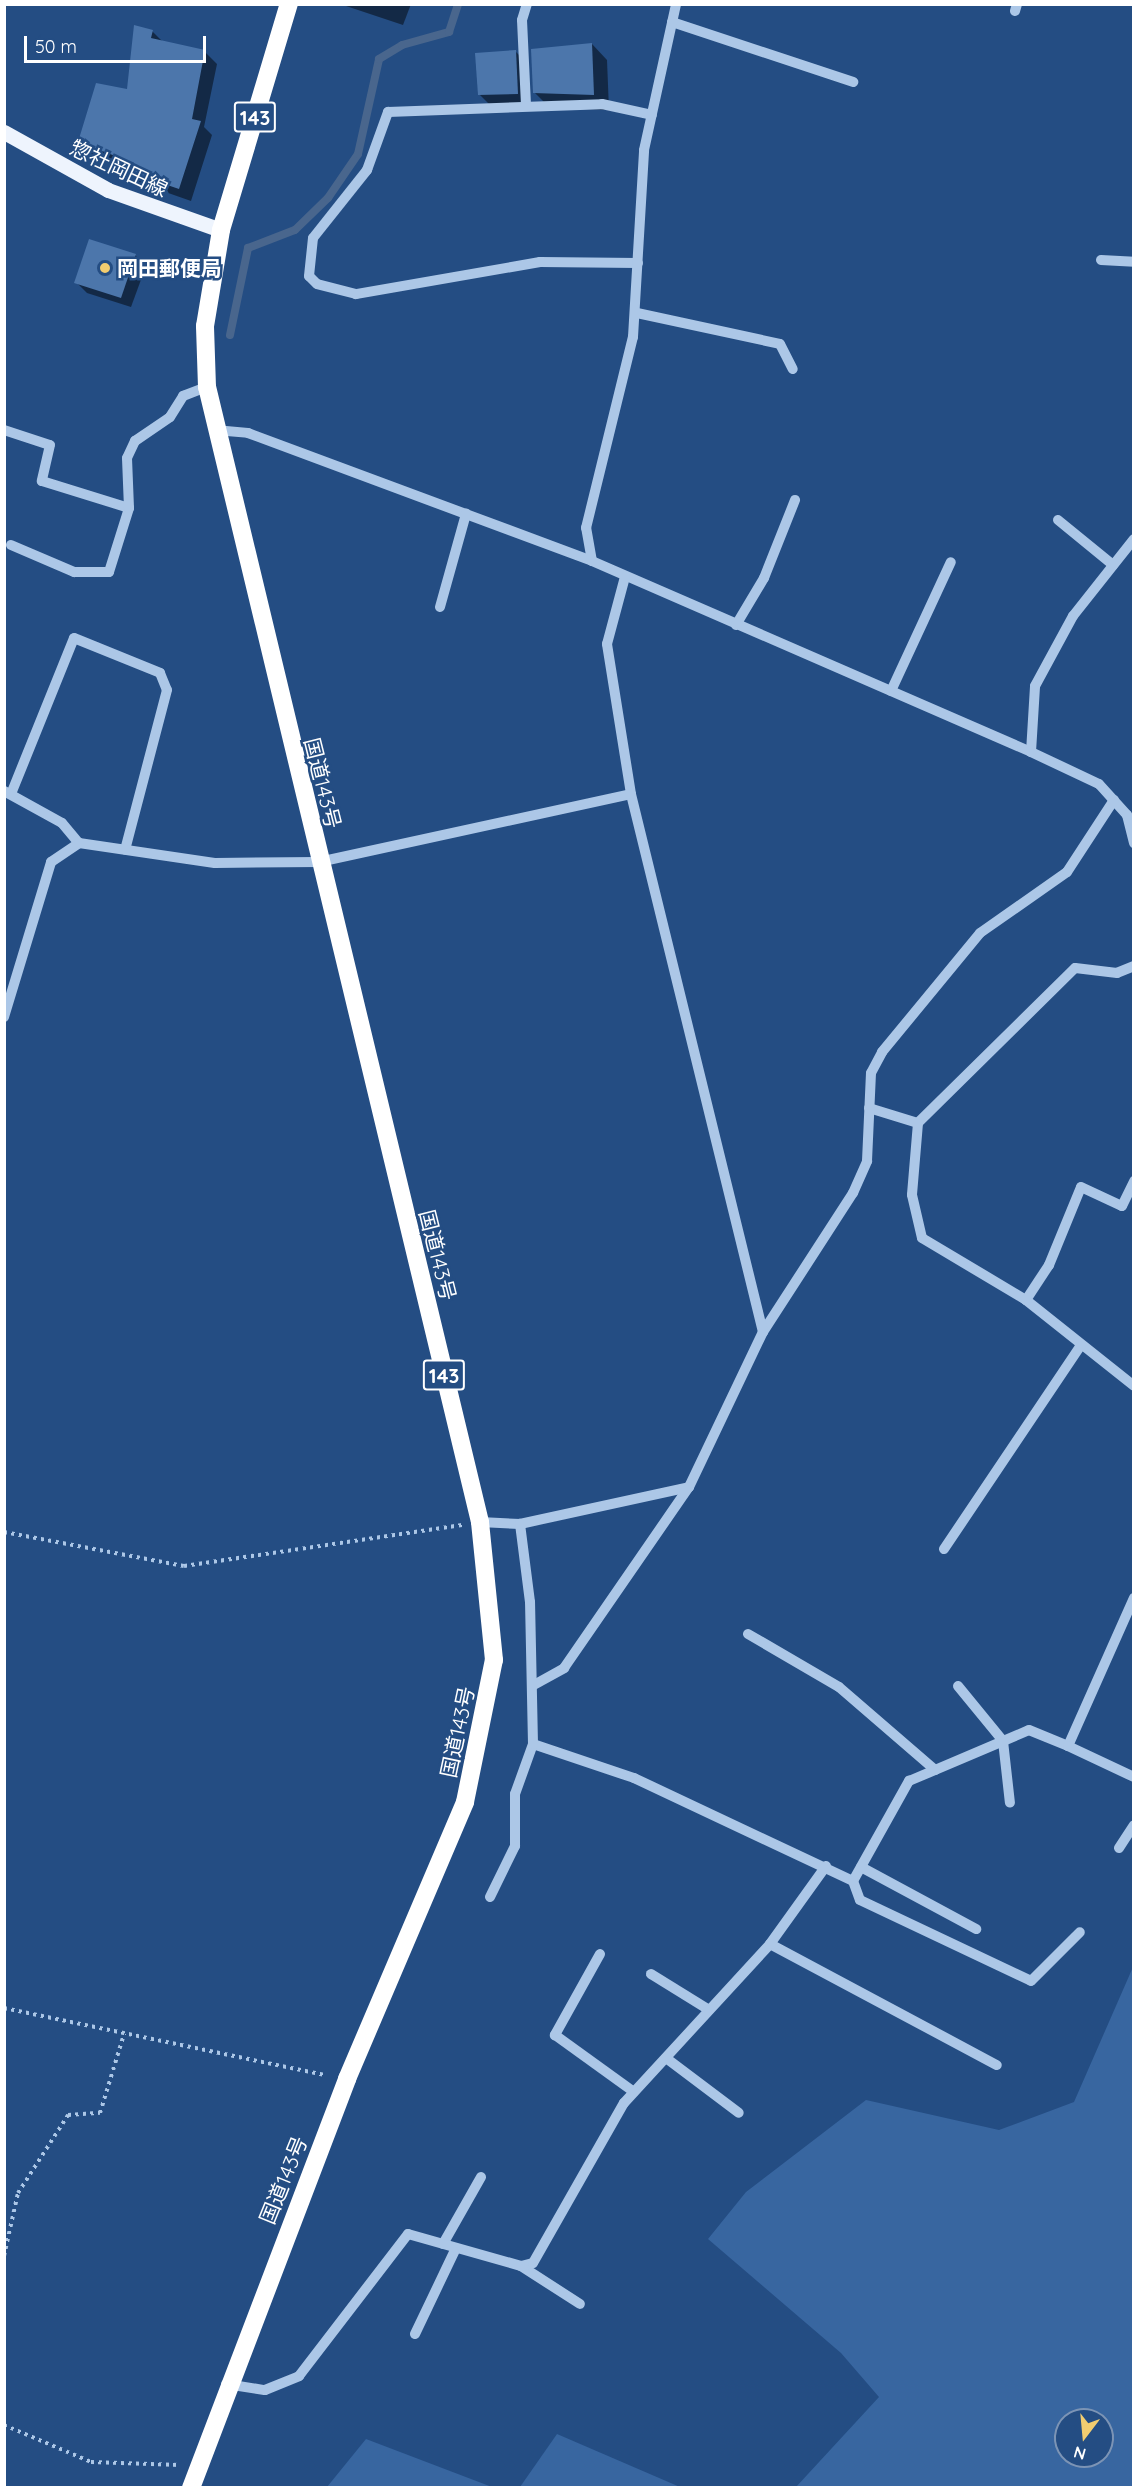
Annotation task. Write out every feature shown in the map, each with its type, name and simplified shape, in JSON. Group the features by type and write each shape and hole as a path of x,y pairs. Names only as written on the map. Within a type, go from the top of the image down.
{"highway":[{"name":"国道143号","path":"191,2487 226,2384 347,2079 439,1869 478,1753 494,1660 480,1522 214,430 207,387 205,326 221,230 289,4"}],"main road":[{"name":"惣社岡田線","path":"4,132 108,190 221,230"}],"street":[{"path":"526,105 522,20 527,4"},
{"path":"592,561 586,528 637,313 644,150 676,4"},
{"path":"672,22 853,82"},
{"path":"638,263 540,262 356,294 317,284 309,276 313,238 368,170 388,112 526,105 603,104 652,115"},
{"path":"1101,260 1134,262"},
{"path":"637,313 780,344 792,369"},
{"path":"11,545 74,572 109,572 129,508 127,459 135,441 170,417 183,396 207,387"},
{"path":"4,430 50,445 42,481 129,508"},
{"path":"214,430 248,433 592,561 1031,752 1099,784 1127,815 1134,843"},
{"path":"736,625 764,578 795,500"},
{"path":"440,608 466,514"},
{"path":"1058,520 1113,565"},
{"path":"1031,752 1035,686 1073,616 1134,539"},
{"path":"891,691 951,562"},
{"path":"625,577 607,644 631,794 764,1332"},
{"path":"125,850 167,690 160,673 74,638 8,792 62,823 79,843 125,850 215,863 319,862 631,794"},
{"path":"532,1686 564,1668 689,1487 764,1332 853,1193 867,1161 871,1073 882,1052 980,933 1067,873 1114,801"},
{"path":"4,1017 51,862 79,843"},
{"path":"1134,966 1117,973 1075,968 918,1123 912,1196 922,1238 1026,1300 1134,1386"},
{"path":"869,1108 918,1123"},
{"path":"1026,1300 1049,1264 1081,1187 1122,1206 1134,1181"},
{"path":"944,1550 1081,1345"},
{"path":"480,1522 520,1524 689,1487"},
{"path":"490,1897 515,1846 515,1794 533,1743 530,1602 520,1524"},
{"path":"1068,1746 1134,1598"},
{"path":"748,1634 839,1687 935,1770"},
{"path":"958,1686 1004,1741 1010,1803"},
{"path":"853,1881 909,1781 1029,1730 1134,1777"},
{"path":"533,1743 634,1778 826,1866 853,1881 860,1900 1032,1981 1080,1932"},
{"path":"1119,1848 1134,1825"},
{"path":"521,2266 533,2263 634,2092 770,1944 826,1866"},
{"path":"861,1866 976,1929"},
{"path":"770,1944 997,2065"},
{"path":"600,1954 555,2036 634,2092"},
{"path":"651,1974 709,2010"},
{"path":"666,2058 739,2113"},
{"path":"443,2244 481,2177"},
{"path":"226,2384 265,2390 299,2376 408,2234 521,2266 580,2304"},
{"path":"415,2334 456,2248"}],"path":[{"path":"4,1532 184,1566 480,1522"},
{"path":"4,2008 347,2079"},
{"path":"4,2256 18,2193 68,2115 100,2113 124,2034"},
{"path":"4,2425 90,2462 199,2465"}],"shaded area":[{"path":"1133,1967 1133,2487 796,2487 879,2397 841,2353 708,2239 746,2192 866,2100 999,2130 1074,2102"},
{"path":"557,2434 680,2487 520,2487"},
{"path":"366,2439 492,2487 327,2487"}],"building":[{"path":"134,25 153,30 151,38 205,50 192,119 201,121 179,189 123,170 126,160 78,142 96,83 127,89"},
{"path":"592,43 594,95 533,93 531,49"},
{"path":"516,50 518,94 478,95 475,53"},
{"name":"岡田郵便局","path":"89,239 136,254 121,298 74,283"}],"waterway":[{"path":"230,335 248,248 295,230 328,198 358,154 379,59 402,45 449,32 458,4"}],"place":[{"name":"岡田郵便局","path":"105,268"}]}
